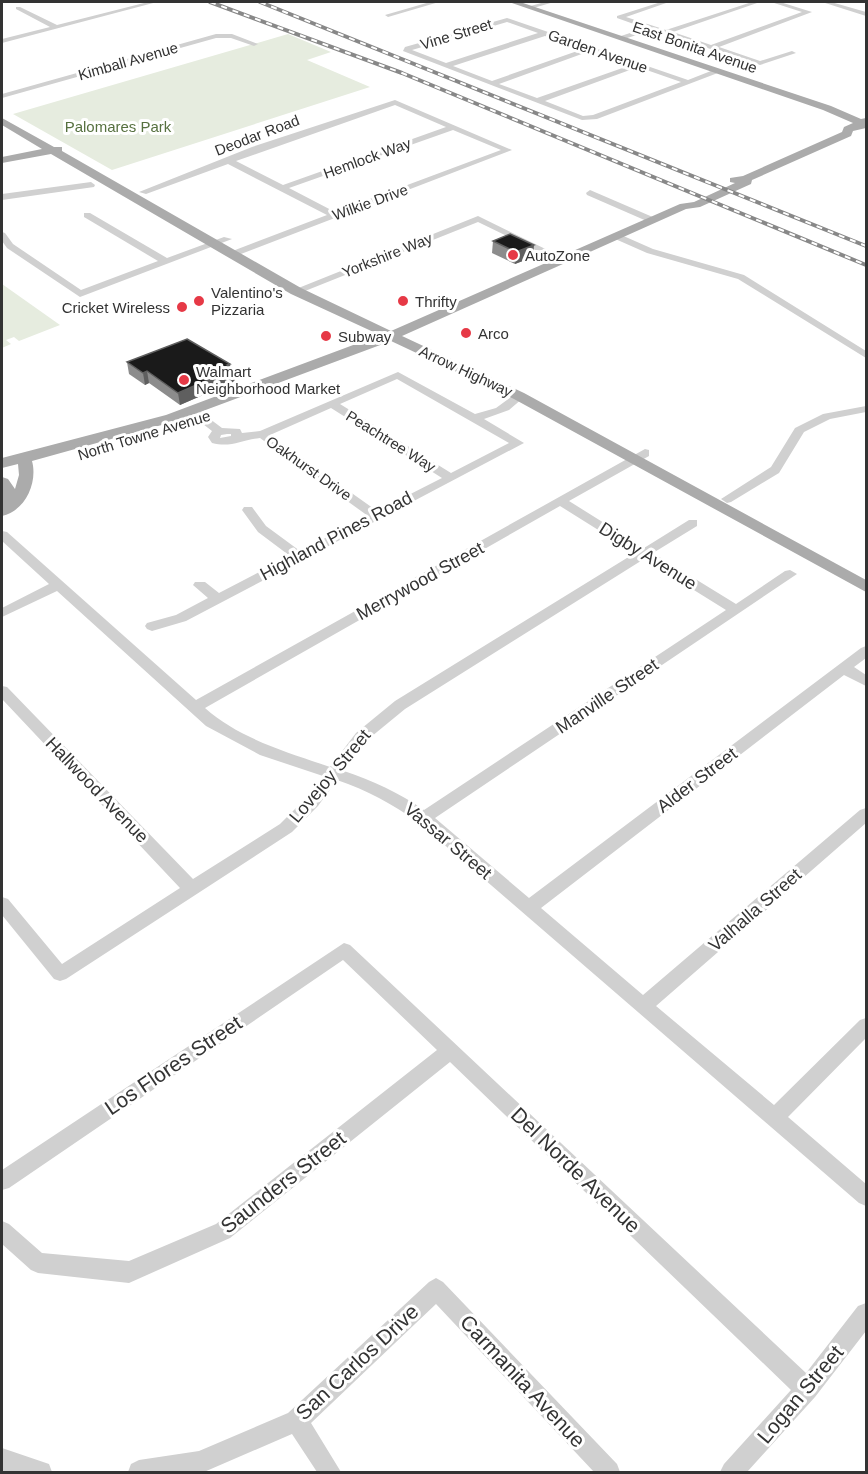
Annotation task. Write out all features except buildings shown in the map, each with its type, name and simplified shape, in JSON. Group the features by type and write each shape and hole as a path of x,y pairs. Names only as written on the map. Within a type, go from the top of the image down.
{"main road":[{"name":"East Bonita Avenue","path":"513,2 845,114 866,124"},
{"name":"Arrow Highway","path":"2,112 58,149"},
{"name":"Arrow Highway","path":"2,121 58,149 221,242 296,291 496,374 867,587"},
{"name":"North Towne Avenue","path":"2,471 108,438 198,415 293,383 345,360 345,355 684,206 696,205 747,182 745,179 866,124"},
{"path":"2,160 58,149"},
{"name":"Arrow Highway","path":"238,252 309,286 639,457 728,499 867,573"},
{"name":"North Towne Avenue","path":"2,463 25,462"},
{"path":"2,510 23,492 28,478 25,462"},
{"path":"2,482 9,492 9,499 2,510"}],"street":[{"path":"2,41 154,2"},
{"path":"388,15 436,2"},
{"path":"530,7 551,2"},
{"path":"666,2 620,17 760,63 792,54"},
{"path":"667,32 757,2"},
{"path":"712,47 809,12 774,2"},
{"path":"825,2 867,14"},
{"path":"113,6 122,10"},
{"path":"18,8 56,27"},
{"name":"Garden Avenue","path":"507,20 688,82"},
{"name":"Vine Street","path":"446,66 407,51 507,20"},
{"path":"624,38 653,28"},
{"path":"569,40 598,30"},
{"path":"446,66 546,33"},
{"name":"Kimball Avenue","path":"2,96 216,36 232,36 254,44"},
{"path":"491,84 592,48"},
{"path":"537,101 638,64"},
{"path":"446,66 582,118 594,117 719,71"},
{"name":"Deodar Road","path":"137,194 395,102 453,127"},
{"name":"Wilkie Drive","path":"238,252 508,150 453,127"},
{"name":"Hemlock Way","path":"282,188 453,127"},
{"path":"228,160 334,215"},
{"path":"2,197 91,185"},
{"path":"590,193 652,220"},
{"path":"87,214 166,262"},
{"name":"Yorkshire Way","path":"296,291 478,219 563,260"},
{"path":"2,235 10,246 80,294 221,242"},
{"path":"616,236 670,258 741,277 867,355"},
{"path":"262,434 334,405 398,375 476,417 486,417 514,403 519,396"},
{"name":"Peachtree Way","path":"334,405 449,477"},
{"path":"728,499 775,470 799,430 827,416 867,409"},
{"name":"Oakhurst Drive","path":"198,415 219,431 233,430 238,437 262,434 375,515"},
{"name":"Highland Pines Road","path":"152,626 181,618 375,515 518,443 476,417"},
{"name":"Merrywood Street","path":"194,708 639,457"},
{"name":"Digby Avenue","path":"561,502 736,610"},
{"path":"248,510 262,529 298,556"},
{"name":"Lovejoy Street","path":"2,904 60,974 285,828 312,802 362,737 400,705 693,523"},
{"name":"Vassar Street","path":"2,535 194,708 235,737 265,751 334,773 395,798 424,818 867,1196"},
{"name":"Manville Street","path":"424,818 790,574"},
{"path":"2,613 58,585"},
{"path":"200,585 218,599"},
{"name":"Alder Street","path":"528,909 867,651"},
{"path":"844,668 867,681"},
{"name":"Hallwood Avenue","path":"2,692 192,889"},
{"name":"Valhalla Street","path":"643,1006 867,814"},
{"name":"Del Norde Avenue","path":"344,950 807,1389"},
{"name":"Los Flores Street","path":"2,1181 344,950"},
{"path":"775,1117 867,1026"},
{"name":"Saunders Street","path":"2,1231 38,1263 129,1272 223,1231 450,1051"},
{"name":"San Carlos Drive","path":"139,1473 199,1463 296,1421 436,1289"},
{"name":"Carmanita Avenue","path":"436,1289 609,1473"},
{"name":"Logan Street","path":"732,1473 807,1389 867,1314"},
{"path":"296,1421 330,1473"},
{"path":"2,1460 40,1473"}],"green space":[{"name":"Palomares Park","path":"288,34 331,52 307,60 370,87 112,170 13,114"},
{"path":"2,284 60,325 19,341 14,337 6,340 11,344 2,348"}],"railway":[{"path":"210,2 402,73 866,265"},
{"path":"260,2 866,246"}],"place":[{"name":"AutoZone","path":"513,255"},
{"name":"Valentino's Pizzaria","path":"199,301"},
{"name":"Thrifty","path":"403,301"},
{"name":"Cricket Wireless","path":"182,307"},
{"name":"Arco","path":"466,333"},
{"name":"Subway","path":"326,336"},
{"name":"Walmart Neighborhood Market","path":"184,380"}]}
